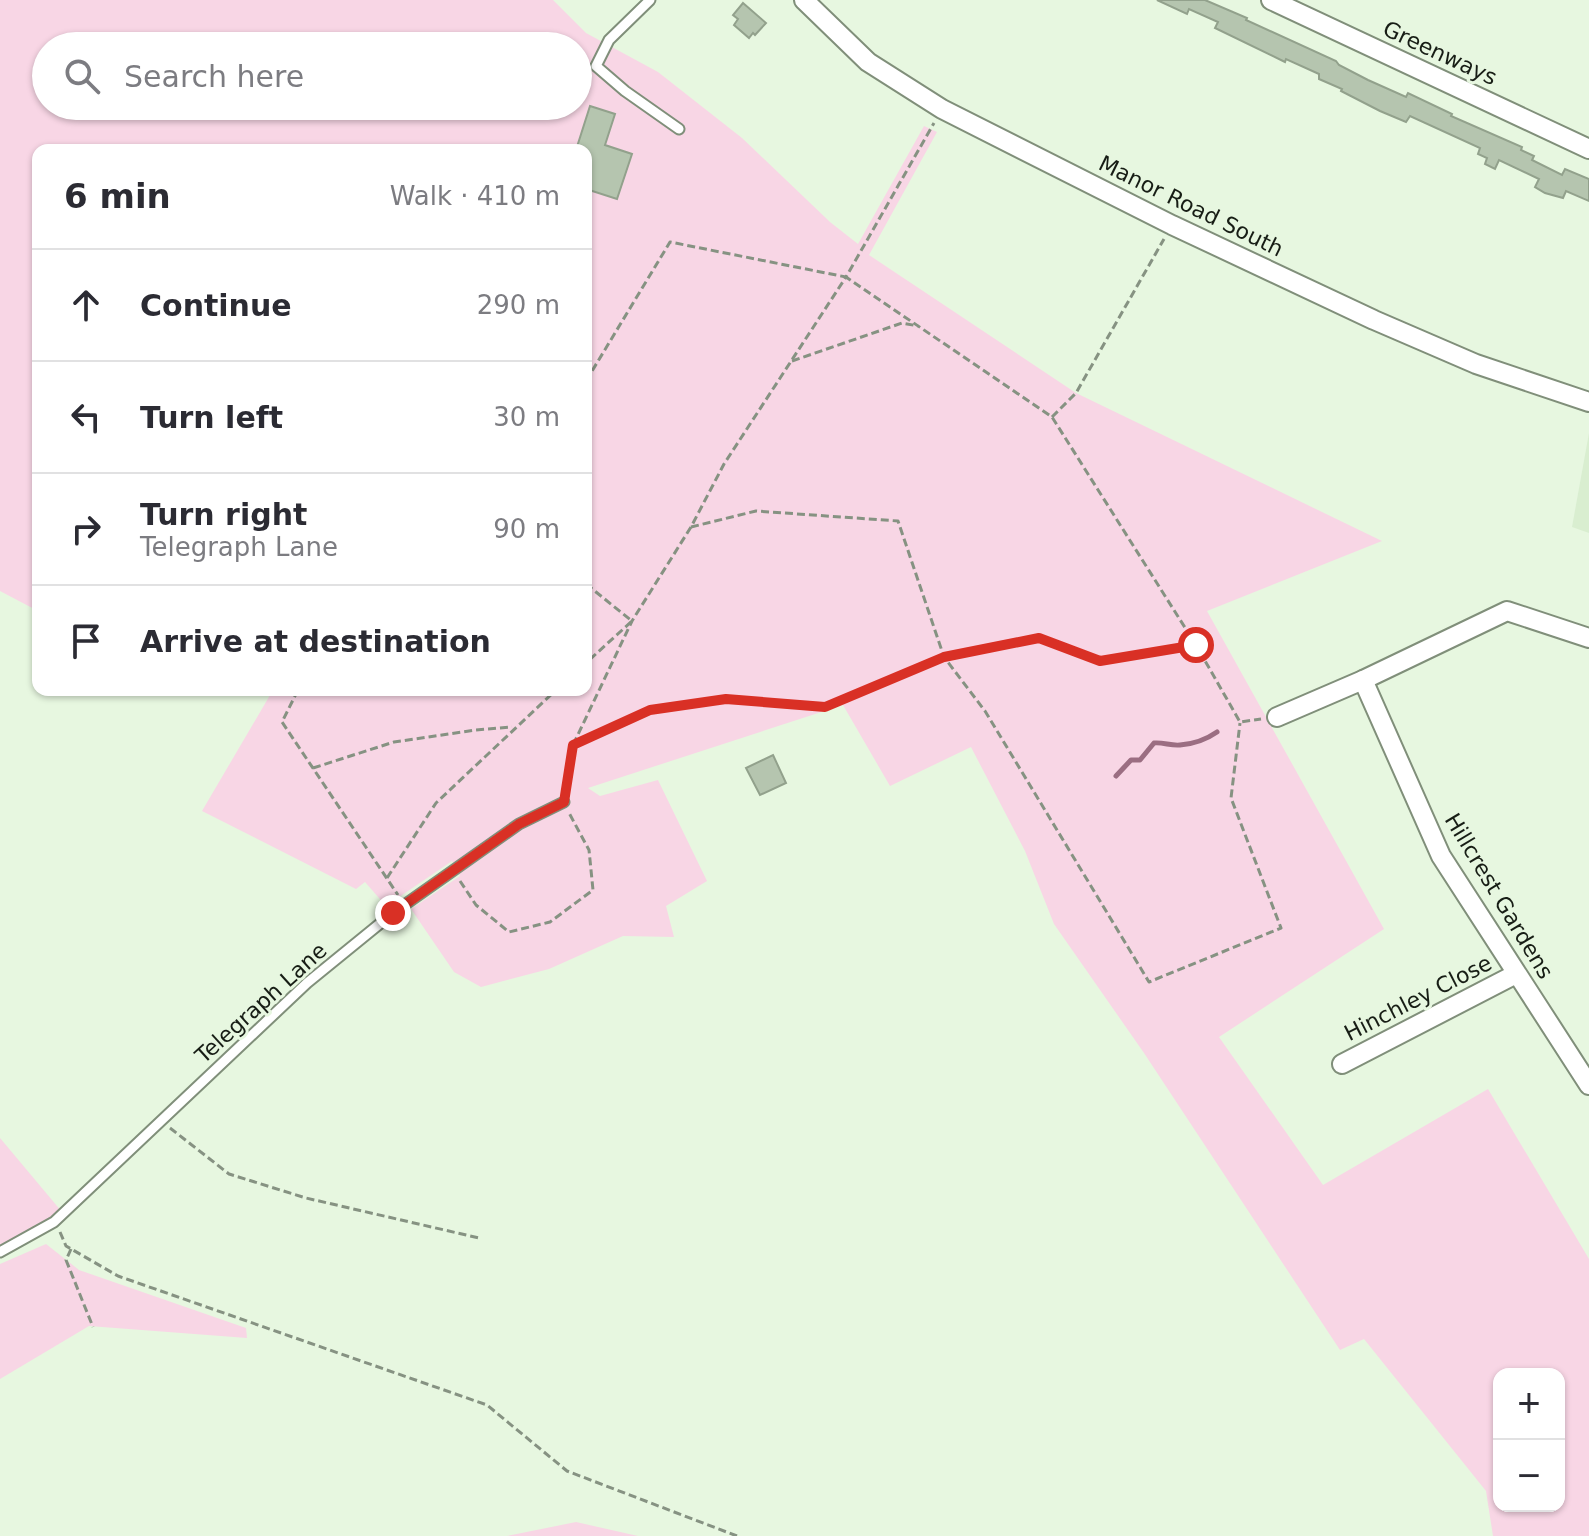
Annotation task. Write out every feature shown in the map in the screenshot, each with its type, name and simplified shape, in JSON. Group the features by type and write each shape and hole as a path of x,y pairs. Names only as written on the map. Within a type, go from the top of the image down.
{"street":[{"name":"Manor Road South","path":"804,0 868,62 942,109 1172,225 1374,320 1476,364 1588,399"},
{"name":"Greenways","path":"1271,0 1589,149"},
{"path":"1277,717 1507,611 1589,638"},
{"name":"Hillcrest Gardens","path":"1363,680 1441,856 1589,1085"},
{"name":"Hinchley Close","path":"1342,1064 1516,974"}],"lane":[{"path":"650,0 609,40 596,66 679,129"},
{"name":"Telegraph Lane","path":"0,1252 54,1222 307,983 404,905 519,824 564,802"}],"path":[{"path":"453,870 476,905 509,932 550,922 593,890 589,850 564,802 573,745 632,621 691,527 724,464 846,277 942,109"},
{"path":"1052,417 1076,393 1172,225"},
{"path":"592,371 670,242 846,277 1052,417 1196,645 1240,722 1231,798 1281,928 1149,982 985,711 944,657 898,521 756,511 691,527"},
{"path":"792,361 902,323 923,328"},
{"path":"592,589 632,621"},
{"path":"592,658 632,621"},
{"path":"573,745 650,710 726,699 825,707 944,657 1039,638 1100,661 1196,645"},
{"path":"295,696 282,722 404,905"},
{"path":"387,878 436,803 549,696"},
{"path":"1240,722 1277,717"},
{"path":"313,768 394,742 515,727"},
{"path":"162,1120 185,1142 229,1174 306,1198 479,1238"},
{"path":"54,1222 66,1246 118,1276 487,1405 567,1471 737,1536"},
{"path":"71,1249 66,1260 93,1327"}],"shaded area":[{"path":"0,0 553,0 585,32 32,32 32,120 592,120 592,36 658,72 742,138 830,222 858,244 924,126 937,132 869,255 1076,393 1382,541 1207,611 1384,929 1219,1037 1323,1185 1488,1089 1589,1259 1589,1536 1493,1536 1486,1491 1364,1339 1340,1350 1144,1053 1054,924 1025,851 971,747 890,786 843,705 588,788 600,796 658,780 707,881 666,906 674,937 623,936 549,969 481,987 454,972 411,909 460,876 452,861 386,906 365,882 356,889 202,811 269,696 592,696 592,144 32,144 32,608 0,591"},
{"path":"1589,433 1589,533 1572,527"},
{"path":"0,1138 62,1212 0,1245"},
{"path":"46,1244 79,1270 246,1328 247,1338 89,1326 0,1379 0,1264"},
{"path":"576,1522 638,1536 507,1536"}],"building":[{"path":"1157,0 1205,0 1247,18 1368,80 1406,97 1408,93 1522,147 1521,150 1534,156 1532,160 1562,175 1565,169 1589,179 1589,201 1566,191 1563,198 1545,193 1535,187 1539,179 1499,160 1495,169 1485,164 1487,158 1478,154 1480,148 1410,116 1406,122 1380,111 1319,79 1319,74 1286,59 1285,62 1215,28 1218,22 1189,9 1187,14"},
{"path":"743,3 766,23 749,38 734,25 738,19 733,15"},
{"path":"592,107 615,114 605,145 632,154 617,199 592,191 592,144 578,144 586,120 592,120"},
{"path":"773,755 786,783 760,795 746,768"}],"waterway":[{"path":"1116,776 1131,760 1140,760 1154,743 1185,744 1200,741 1217,732"}],"route":[{"path":"393,913 519,824 564,802 573,745 650,710 726,699 825,707 944,657 1039,638 1100,661 1196,645"}]}
